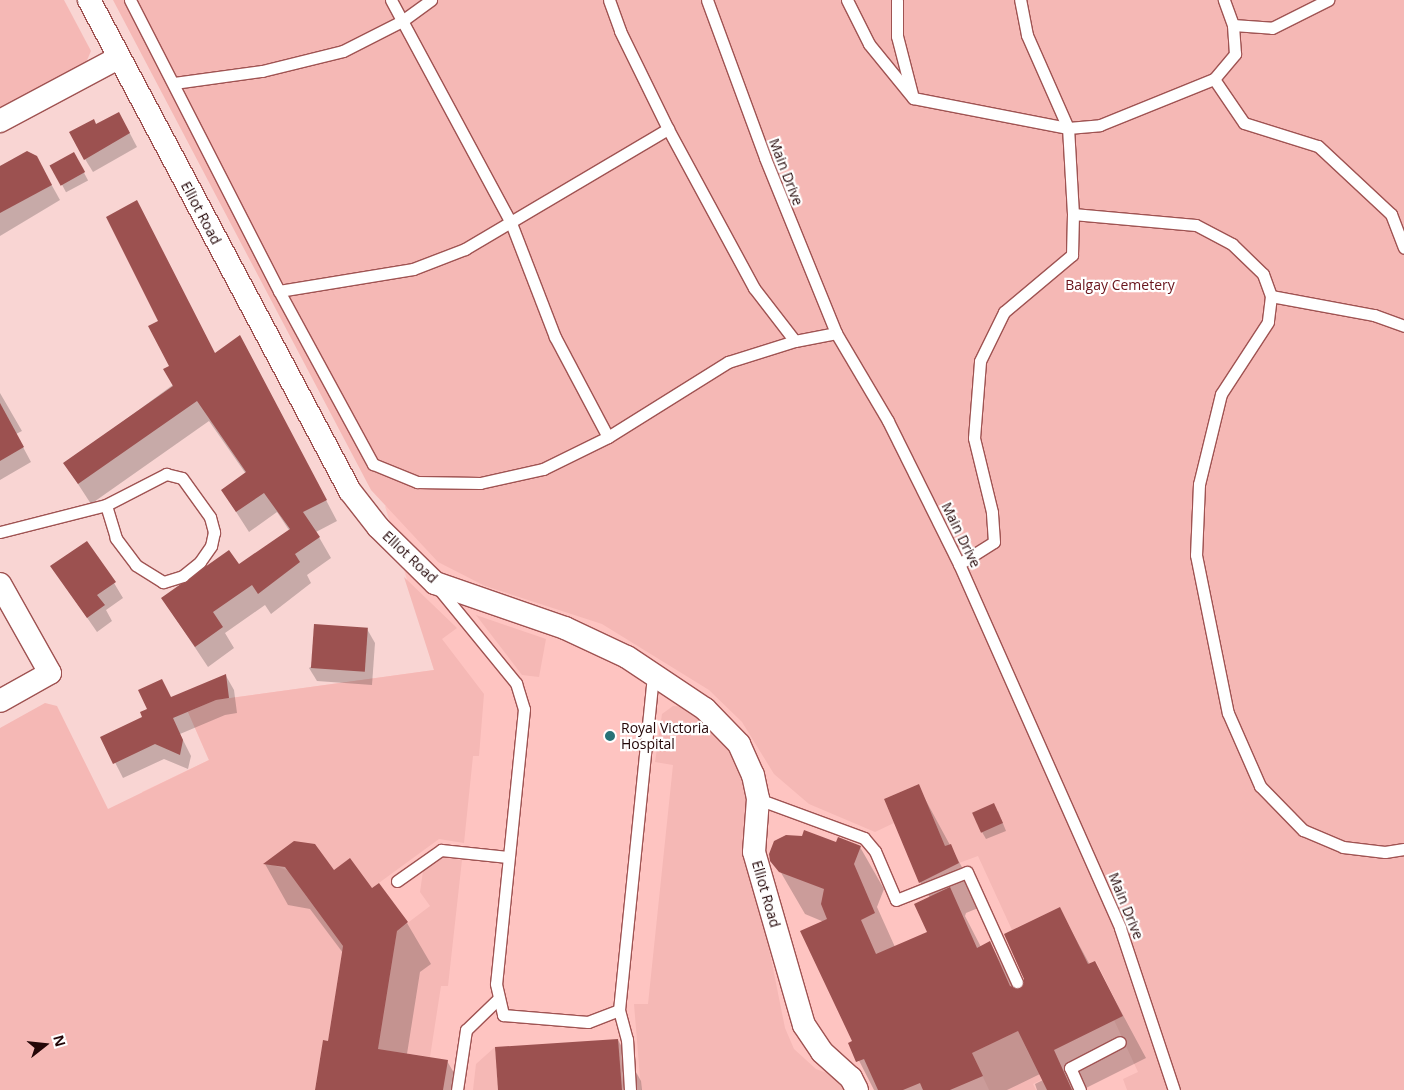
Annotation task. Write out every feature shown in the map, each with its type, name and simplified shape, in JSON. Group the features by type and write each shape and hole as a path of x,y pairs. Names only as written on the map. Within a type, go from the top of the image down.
{"street":[{"name":"Elliot Road","path":"89,0 118,58 350,490 378,527 434,583 565,628 628,657 705,709 738,744 753,775 758,799 754,852 804,1025 822,1052 851,1078 857,1090"},
{"path":"0,121 118,58"},
{"path":"0,584 50,673 0,702"}],"lane":[{"path":"130,0 279,291 373,464 417,482 480,483 543,469 608,437 728,362 795,341 836,333"},
{"path":"392,0 511,223 556,337 608,437"},
{"path":"174,83 262,71 343,51 402,21 431,0"},
{"path":"609,0 620,30 668,129 754,288 795,341"},
{"name":"Main Drive","path":"707,0 765,158 836,333 888,421 959,564 1120,928 1174,1090"},
{"path":"847,0 869,44 913,98 1068,128 1100,125 1214,79 1235,54 1233,25 1224,0"},
{"path":"896,0 896,36 913,98"},
{"path":"959,564 994,542 992,512 974,438 980,361 1004,312 1072,255 1074,214 1068,128 1027,35 1020,0"},
{"path":"1233,25 1272,28 1328,0"},
{"path":"1214,79 1244,123 1318,146 1391,214 1404,248"},
{"path":"279,291 413,269 465,249 668,129"},
{"path":"1074,214 1196,225 1232,244 1263,274 1271,296 1268,322 1221,394 1199,484 1196,555 1228,713 1260,786 1302,830 1343,847 1385,852 1404,849"},
{"path":"1271,296 1374,315 1404,326"},
{"path":"0,532 106,505 166,474 182,478 210,517 214,532 211,546 200,562 183,576 163,582 136,565 126,552 110,526 106,505"},
{"path":"434,583 516,683 524,709 496,984 497,1000 503,1015 588,1022 619,1010"},
{"path":"630,1090 627,1039 619,1010 653,674"},
{"path":"758,799 864,838 875,851 896,900 967,872 1017,982"},
{"path":"397,881 440,850 508,857"},
{"path":"457,1090 466,1030 497,1000"},
{"path":"1080,1090 1070,1068 1120,1042"}],"shaded area":[{"name":"Royal Victoria Hospital","path":"874,428 1165,1090 288,1090 142,792 209,760 188,712 216,700 434,670 385,506 476,528"}],"green space":[{"path":"0,0 64,0 91,51 85,65 0,111"},
{"name":"Balgay Cemetery","path":"113,0 1404,0 1404,1090 1127,1090 1123,1079 1138,1072 1114,1020 1123,1016 1096,961 1088,964 1060,907 1012,930 978,856 959,863 951,844 945,846 919,784 884,799 894,823 875,832 809,804 774,774 742,722 709,690 602,624 485,586 438,562 371,490"},
{"path":"404,577 457,628 442,639 484,694 479,756 473,756 464,843 439,839 372,888 334,870 274,856 273,865 318,882 304,893 343,946 328,1041 323,1040 315,1090 0,1090 0,728 45,703 57,706 108,809 209,760 188,712 216,700 434,670"},
{"path":"476,615 546,639 539,677 522,675"},
{"path":"673,706 689,707 728,744 743,778 758,894 785,1028 794,1049 816,1069 843,1079 848,1090 641,1090 634,1004 648,1004 673,765 655,762 662,714"},
{"path":"443,857 462,860 448,986 441,986 430,1057 378,1049 397,931 430,906 420,892 423,871"},
{"path":"1018,1031 1032,1060 1053,1074 1033,1084 1036,1090 989,1090 972,1053"},
{"path":"495,1047 498,1090 473,1090 476,1064"}],"building":[{"path":"119,112 130,133 84,160 69,132 94,119 96,124"},
{"path":"27,151 37,156 52,185 0,213 0,166"},
{"path":"74,152 85,172 61,186 50,166"},
{"path":"137,200 215,353 240,335 327,500 303,512 320,537 295,554 300,562 258,594 252,585 213,612 223,627 195,647 161,598 229,550 239,564 290,529 264,493 236,512 221,490 246,472 197,401 78,484 63,463 173,386 163,369 169,366 148,326 158,321 106,217"},
{"path":"0,403 24,447 0,461"},
{"path":"87,541 116,582 97,595 105,605 87,618 50,566"},
{"path":"314,624 368,628 365,672 311,668"},
{"path":"226,674 229,698 216,700 173,718 183,740 180,755 155,744 113,764 100,737 142,717 140,712 147,709 138,690 162,679 171,697"},
{"path":"919,784 945,846 951,844 959,863 919,883 884,799"},
{"path":"994,803 1003,823 981,833 972,813"},
{"path":"804,830 836,842 838,837 861,846 854,864 875,913 861,920 876,954 927,932 914,904 950,887 977,948 990,941 1010,986 1020,989 1024,979 1004,934 1060,907 1088,964 1095,961 1123,1016 1054,1050 1072,1090 1047,1090 1018,1031 972,1053 983,1076 950,1090 923,1090 920,1083 903,1090 878,1090 864,1059 856,1062 848,1043 852,1041 800,931 827,919 821,904 824,889 779,872 770,861 769,854 774,841 786,835 802,836"},
{"path":"294,841 315,844 334,870 350,858 372,888 379,883 408,922 397,931 378,1049 448,1060 443,1090 315,1090 323,1040 328,1041 343,946 285,867 263,864"},
{"path":"618,1039 622,1090 498,1090 495,1047"}],"place":[{"name":"Royal Victoria Hospital","path":"610,736"}]}
